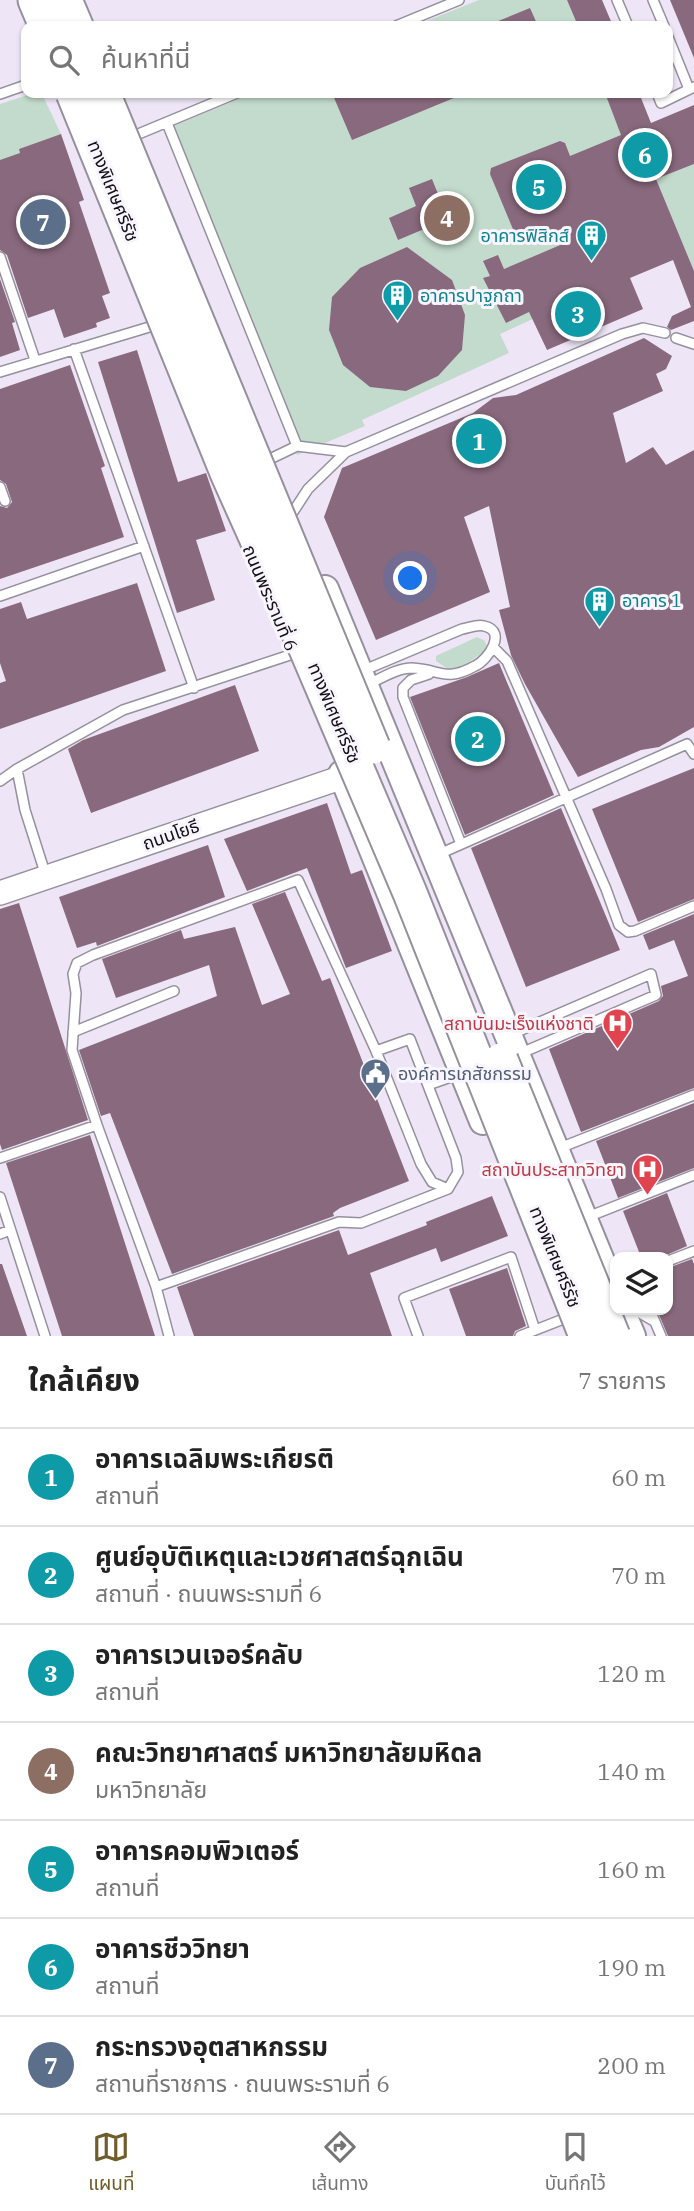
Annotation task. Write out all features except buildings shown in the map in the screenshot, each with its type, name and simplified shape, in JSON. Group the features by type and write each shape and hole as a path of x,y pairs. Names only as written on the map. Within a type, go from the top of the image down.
{"highway":[{"path":"35,0 44,21"},
{"path":"65,0 74,21"},
{"name":"ทางพิเศษศรีรัช","path":"76,98 228,475 312,662 410,893 575,1330"},
{"name":"ทางพิเศษศรีรัช","path":"105,98 613,1336"}],"main road":[{"path":"24,0 33,21"},
{"path":"81,0 90,21"},
{"name":"ถนนพระรามที่ 6","path":"64,98 463,1072 575,1330"},
{"path":"120,98 363,679 610,1283"},
{"path":"156,325 205,305"},
{"path":"500,1161 554,1145"},
{"path":"593,1243 602,1336"},
{"path":"623,1315 632,1336"}],"street":[{"name":"ถนนโยธี","path":"1,888 46,877 343,777"}],"lane":[{"path":"408,21 460,0"},
{"path":"617,0 626,21"},
{"path":"653,0 662,21"},
{"path":"673,48 691,88 673,97"},
{"path":"0,94 21,87"},
{"path":"136,135 225,98"},
{"path":"167,123 297,446"},
{"path":"0,257 36,360"},
{"path":"0,372 156,325"},
{"path":"293,512 308,489 346,452 622,334 643,328 664,333"},
{"path":"676,338 694,344"},
{"path":"75,349 194,688"},
{"path":"270,459 297,446 346,452"},
{"path":"0,487 5,501"},
{"path":"0,596 144,546"},
{"path":"478,625 491,630 495,638 487,660 457,674 431,673 411,668 363,679 421,647 478,625"},
{"path":"421,647 421,665 431,673"},
{"path":"493,647 507,661 619,925 628,932 635,931 694,906"},
{"path":"0,781 123,710 293,654"},
{"path":"431,673 411,680 403,688 403,697 461,844"},
{"path":"435,856 687,744 694,754"},
{"path":"18,769 25,810 46,877"},
{"path":"169,1336 156,1287 72,1049 76,993 74,974 77,963 298,880 376,1051 421,1164 432,1182 448,1189"},
{"path":"651,974 656,995 513,1045 651,974"},
{"path":"73,1032 174,991"},
{"path":"156,1287 339,1222 361,1223 380,1217 448,1189 458,1172 456,1158 410,1039 376,1051"},
{"path":"428,1085 463,1072"},
{"path":"554,1145 694,1096"},
{"path":"0,1158 97,1125"},
{"path":"583,1219 694,1175"},
{"path":"0,1197 45,1336"},
{"path":"0,1234 10,1230"},
{"path":"673,1259 694,1251"},
{"path":"418,1336 404,1298 511,1257 535,1330"},
{"path":"644,1315 655,1321"},
{"path":"652,1315 661,1336"},
{"path":"520,1336 535,1330 575,1330"}],"green space":[{"path":"479,0 567,0 576,21 426,21"},
{"path":"21,97 44,98 61,134 19,149 22,158 0,160 0,104"},
{"path":"241,98 608,98 626,138 535,318 500,334 509,353 362,420 365,426 297,455 164,130","holes":["568,161 585,203 519,235 497,192"]},
{"path":"694,164 694,271 656,179"},
{"path":"477,637 485,641 487,649 464,666 448,669 436,661 436,656"}],"place":[{"name":"อาคารชีววิทยา","path":"645,155"},
{"name":"อาคารคอมพิวเตอร์","path":"539,187"},
{"name":"คณะวิทยาศาสตร์ มหาวิทยาลัยมหิดล","path":"447,218"},
{"name":"กระทรวงอุตสาหกรรม","path":"43,222"},
{"name":"อาคารฟิสิกส์","path":"592,263"},
{"name":"อาคารเวนเจอร์คลับ","path":"578,314"},
{"name":"อาคารปาฐกถา","path":"397,323"},
{"name":"อาคารเฉลิมพระเกียรติ","path":"479,441"},
{"name":"อาคาร 1","path":"599,628"},
{"name":"ศูนย์อุบัติเหตุและเวชศาสตร์ฉุกเฉิน","path":"478,739"},
{"name":"สถาบันมะเร็งแห่งชาติ","path":"617,1051"},
{"name":"องค์การเภสัชกรรม","path":"375,1101"},
{"name":"สถาบันประสาทวิทยา","path":"647,1197"}]}
